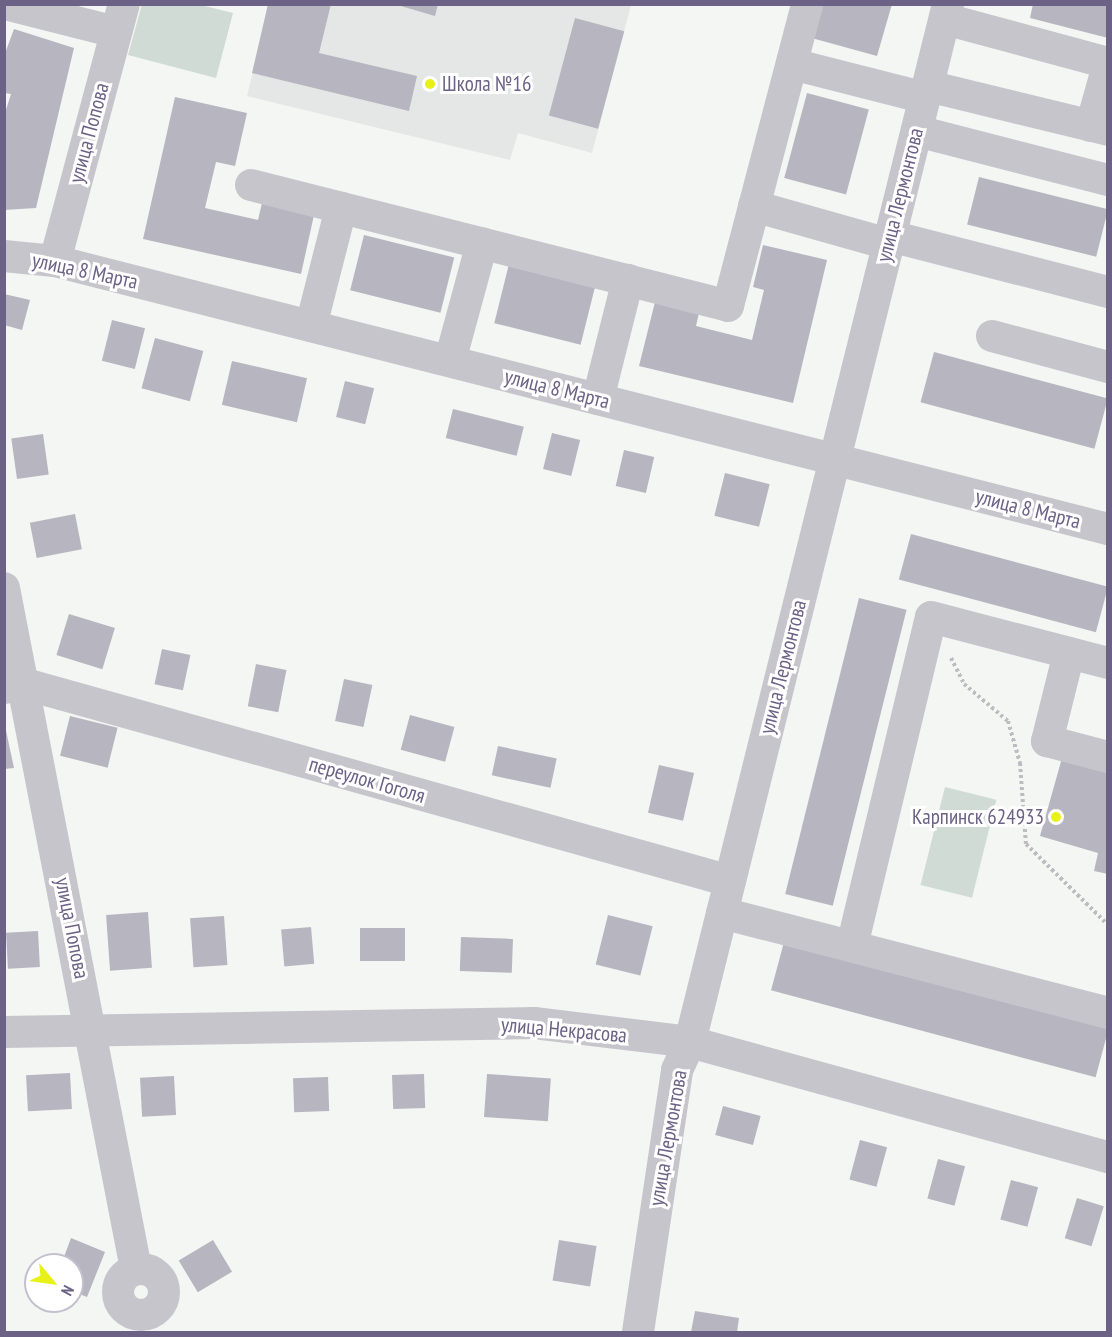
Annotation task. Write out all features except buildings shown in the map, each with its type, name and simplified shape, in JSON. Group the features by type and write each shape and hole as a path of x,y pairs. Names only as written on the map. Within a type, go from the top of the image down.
{"street":[{"path":"5,4 120,18"},
{"path":"251,185 728,306 807,4"},
{"path":"792,64 1099,128 1107,64 946,12"},
{"name":"улица Лермонтова","path":"638,1332 677,1070 690,1042 946,12"},
{"name":"улица Попова","path":"54,261 120,18"},
{"path":"917,131 1107,180"},
{"path":"754,206 1107,292"},
{"path":"311,326 341,208"},
{"path":"450,362 482,243"},
{"name":"улица 8 Марта","path":"4,256 54,261 1107,529"},
{"path":"598,399 628,280"},
{"path":"992,336 1107,367"},
{"name":"улица Попова","path":"4,588 15,686 91,1031 136,1269"},
{"path":"852,946 930,617 1107,663"},
{"path":"1069,653 1047,741 1107,757"},
{"name":"переулок Гоголя","path":"15,686 730,881"},
{"path":"722,914 1107,1013"},
{"name":"улица Некрасова","path":"4,1032 534,1023 690,1042 1107,1157"}],"path":[{"path":"930,617 963,684 1008,721 1020,764 1026,844 1107,925"}],"shaded area":[{"path":"142,4 201,5 233,13 216,78 128,55"},
{"name":"Школа №16","path":"269,5 631,5 592,153 518,133 510,160 247,96"},
{"path":"945,787 996,800 972,898 921,885"}],"place":[{"name":"Школа №16","path":"430,84"},
{"name":"Карпинск 624933","path":"1056,817"}]}
